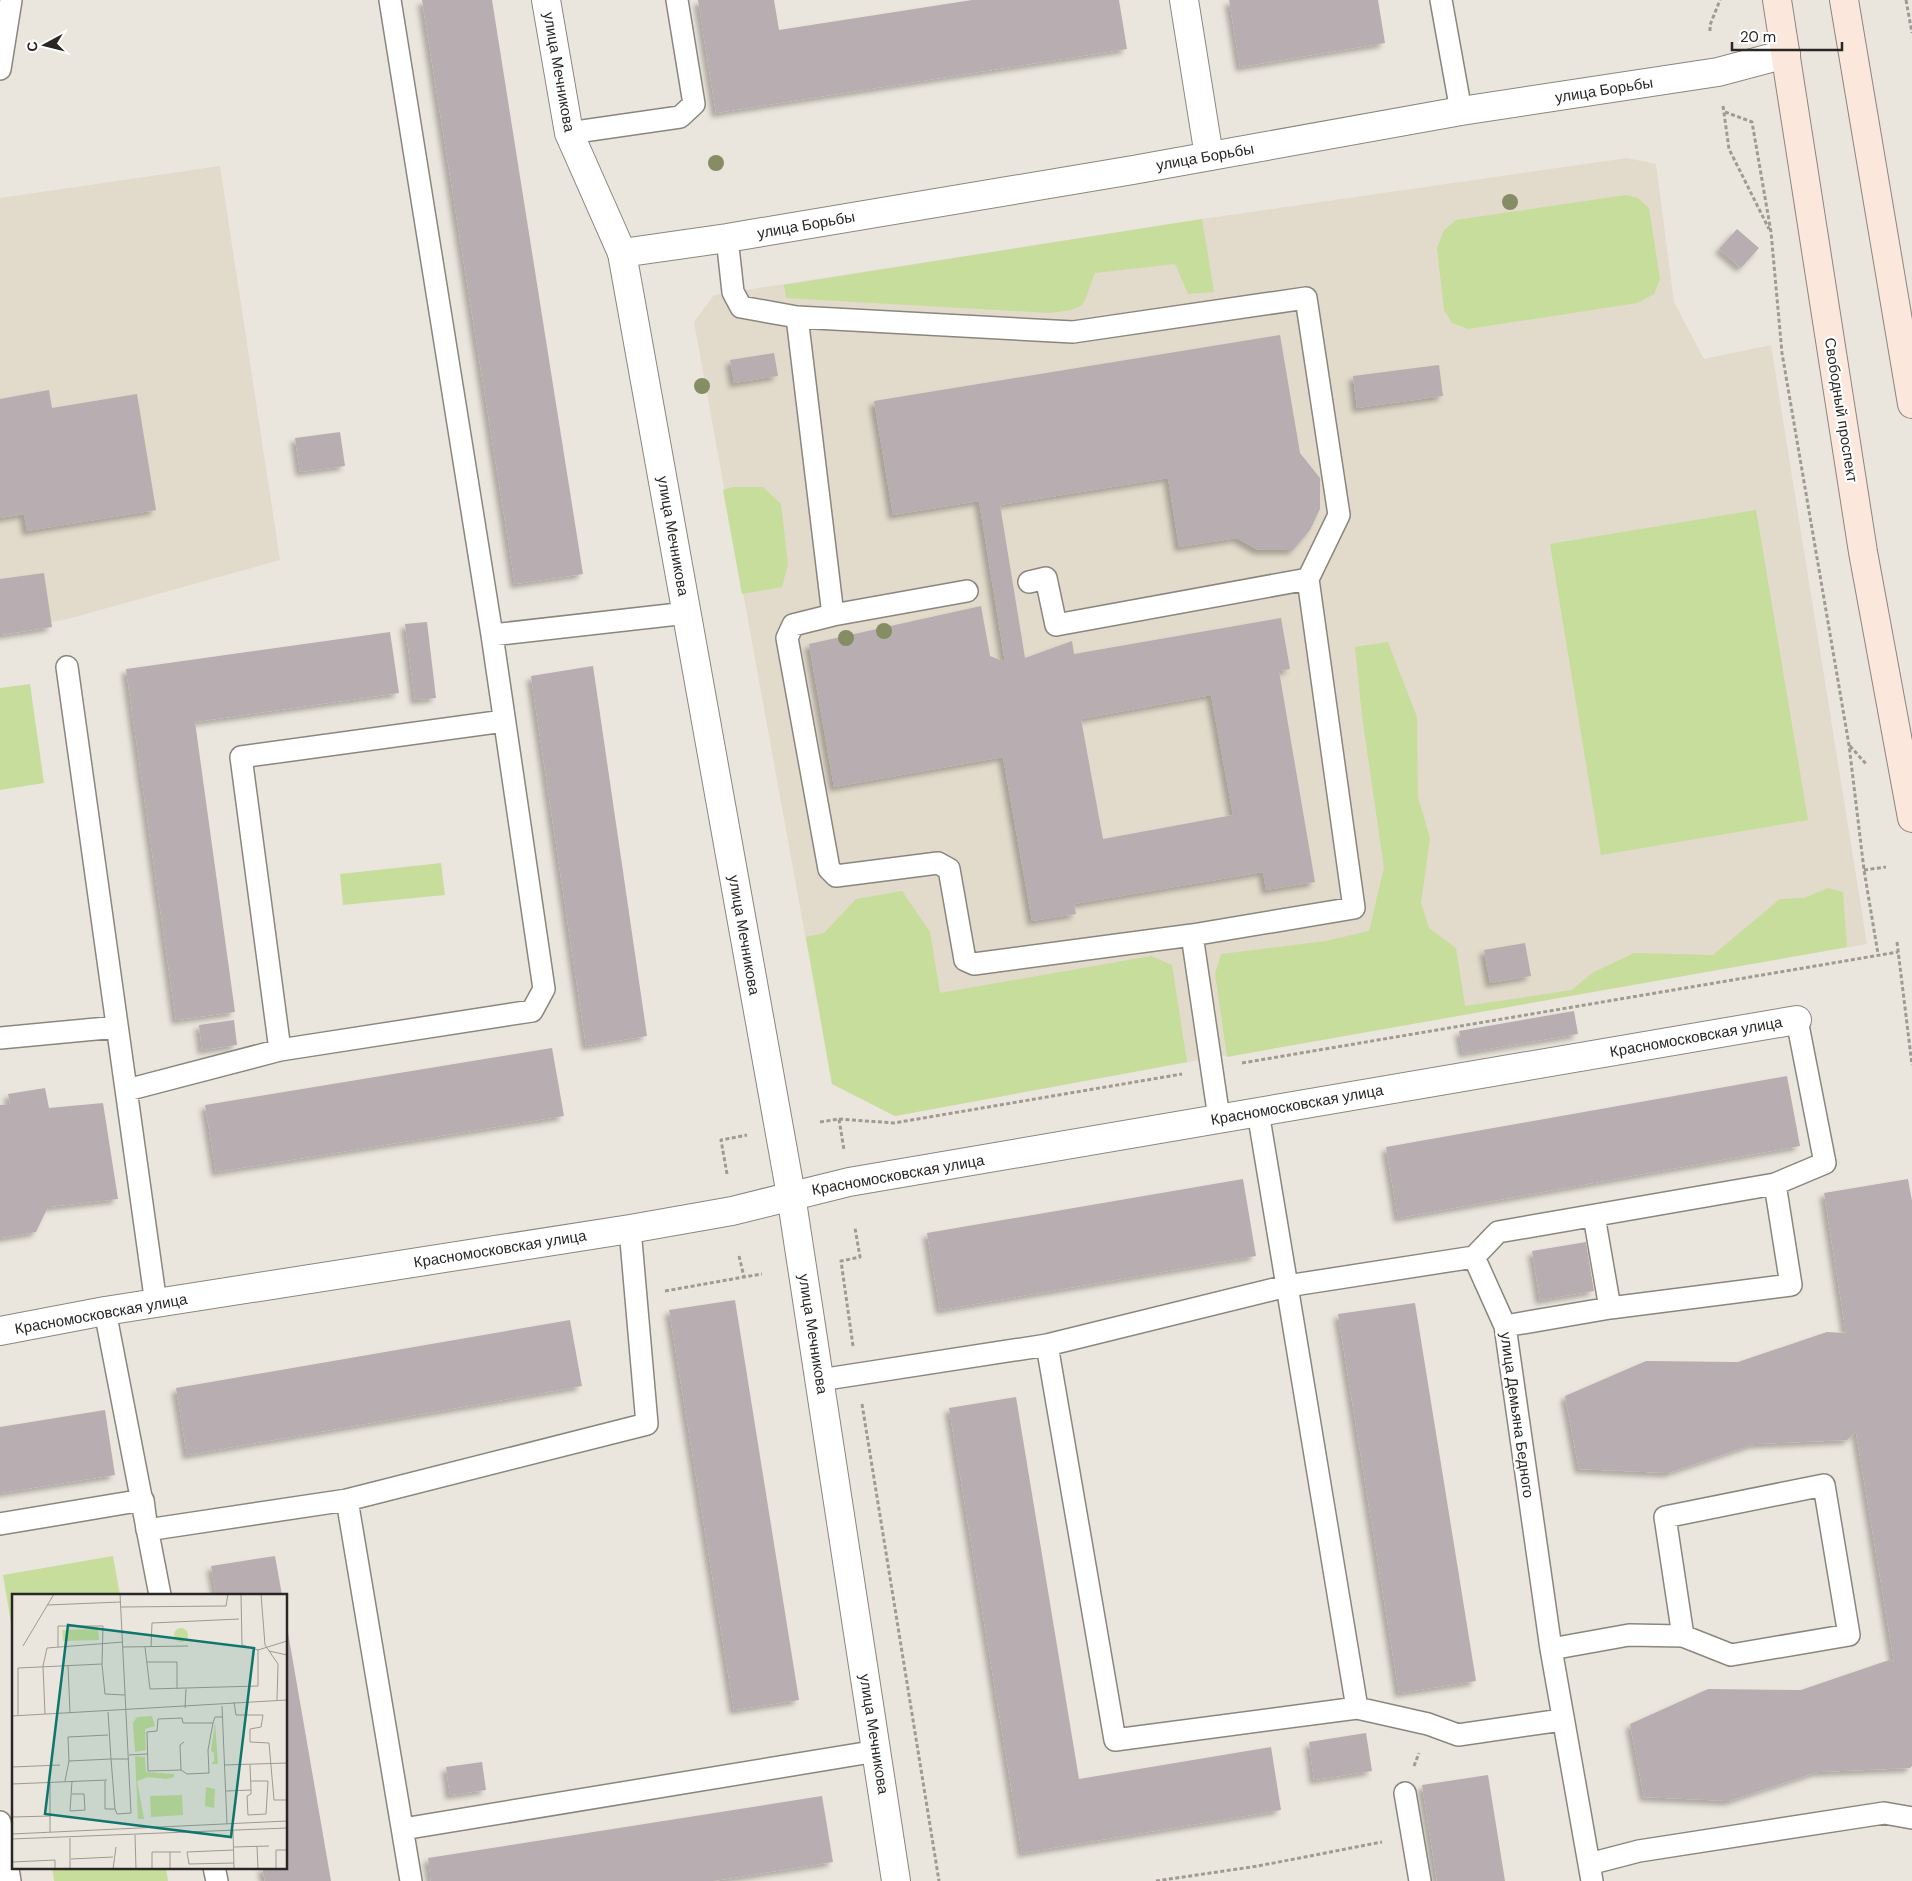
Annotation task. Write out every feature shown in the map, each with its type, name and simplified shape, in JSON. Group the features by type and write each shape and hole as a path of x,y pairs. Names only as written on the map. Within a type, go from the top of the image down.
{"main road":[{"name":"Свободный проспект","path":"1777,0 1863,552 1912,818"},
{"path":"1844,0 1912,404"}],"street":[{"name":"улица Мечникова","path":"546,0 568,133 622,253 791,1195 896,1881"},
{"path":"1184,0 1209,156"},
{"name":"улица Борьбы","path":"622,253 727,238 1461,111 1718,72 1786,54"},
{"name":"Красномосковская улица","path":"0,1331 106,1311 630,1229 732,1211 858,1180 1797,1020"}],"lane":[{"path":"0,69 11,0"},
{"path":"127,1090 280,1050 532,1011 544,989 492,635 390,0"},
{"path":"568,133 680,117 694,104 677,0"},
{"path":"1441,0 1461,111"},
{"path":"727,238 733,292 741,307 797,317 1074,332 1306,298 1339,515 1308,579 1354,908 1192,935 974,964 965,960 948,869 938,863 836,876 829,869 787,638 793,625 967,591"},
{"path":"797,317 833,616"},
{"path":"1029,582 1046,578 1056,625 1308,579"},
{"path":"492,635 687,613"},
{"path":"66,667 156,1304"},
{"path":"280,1050 241,757 504,721"},
{"path":"1192,935 1219,1118"},
{"path":"820,1380 1046,1345 1287,1286 1474,1256 1498,1232 1775,1184 1825,1163 1797,1020"},
{"path":"0,1038 118,1027"},
{"path":"1258,1112 1357,1708"},
{"path":"1505,1326 1610,1308 1791,1285 1775,1184"},
{"path":"1594,1216 1610,1308"},
{"path":"147,1530 347,1500 647,1424 630,1229"},
{"name":"улица Демьяна Бедного","path":"1474,1256 1505,1326 1562,1720 1590,1872"},
{"path":"106,1311 160,1594"},
{"path":"1046,1345 1115,1740 1357,1708 1428,1724 1458,1735 1562,1720"},
{"path":"1551,1649 1629,1635 1682,1636 1731,1654 1848,1635 1824,1485 1665,1517 1682,1636"},
{"path":"0,1524 143,1500"},
{"path":"347,1500 411,1881"},
{"path":"403,1829 877,1752"},
{"path":"1405,1793 1420,1881"},
{"path":"1590,1872 1639,1851 1884,1813 1912,1818"},
{"path":"0,1822 10,1881"},
{"path":"214,1868 217,1881"}],"path":[{"path":"1710,31 1710,25 1720,0"},
{"path":"1906,0 1912,33"},
{"path":"1723,106 1728,149 1771,232"},
{"path":"1725,112 1752,122 1771,232 1782,353 1849,745 1864,870 1878,954"},
{"path":"1849,745 1871,769"},
{"path":"1864,870 1886,867"},
{"path":"1898,942 1912,1065"},
{"path":"820,1122 839,1119 894,1123 1898,952"},
{"path":"839,1119 844,1151"},
{"path":"727,1174 721,1140 750,1135"},
{"path":"855,1228 860,1257 841,1261 857,1374 939,1881"},
{"path":"739,1256 744,1277"},
{"path":"636,1296 762,1274"},
{"path":"1405,1793 1428,1724"},
{"path":"1156,1881 1258,1866 1412,1836"}],"shaded area":[{"path":"1627,158 1656,164 1674,302 1704,359 1771,345 1867,944 1211,1058 895,1116 832,1084 694,322 714,295 1202,219"},
{"path":"220,166 280,560 64,620 0,630 0,198"}],"green space":[{"path":"1626,195 1638,198 1649,208 1660,279 1654,294 1637,303 1468,329 1452,323 1444,310 1437,248 1444,230 1456,220"},
{"path":"1202,219 1214,292 1188,294 1175,264 1095,273 1082,304 1072,310 1050,313 786,298 784,285"},
{"path":"733,487 763,487 781,504 788,564 782,587 742,594 723,490"},
{"path":"1756,510 1808,820 1601,855 1550,544"},
{"path":"1388,642 1417,717 1418,797 1430,838 1421,903 1429,928 1456,948 1465,1006 1572,990 1592,973 1634,953 1713,955 1780,899 1804,898 1828,888 1843,892 1847,947 1227,1057 1215,974 1221,954 1326,941 1369,931 1384,868 1362,716 1355,647"},
{"path":"30,684 44,783 0,790 0,688"},
{"path":"441,863 445,895 343,905 340,874"},
{"path":"902,891 930,932 940,993 1151,956 1172,965 1187,1062 895,1116 832,1084 806,937 824,933 856,899"},
{"path":"113,1556 120,1594 12,1594 12,1629 3,1575"},
{"path":"52,1868 166,1868 168,1881 54,1881"}],"building":[{"path":"422,0 492,0 583,574 515,584"},
{"path":"698,0 774,0 779,30 972,0 1119,0 1127,49 716,113"},
{"path":"1229,0 1378,0 1385,43 1240,67"},
{"path":"1737,229 1759,248 1741,268 1719,249"},
{"path":"1280,335 1300,453 1320,478 1320,509 1310,530 1293,550 1258,550 1237,538 1179,547 1168,478 1000,505 1025,658 1072,641 1074,654 1281,618 1290,669 1279,671 1315,882 1266,890 1263,872 1074,904 1076,914 1032,921 1003,757 834,787 809,644 981,606 990,656 1005,662 979,501 893,515 874,401","holes":["1211,695 1233,815 1103,839 1081,719"]},
{"path":"774,353 778,376 734,383 730,360"},
{"path":"1439,365 1443,396 1357,408 1353,376"},
{"path":"49,390 52,408 137,394 156,510 27,531 24,514 0,518 0,399"},
{"path":"340,432 345,466 300,472 295,438"},
{"path":"44,573 52,627 0,635 0,579"},
{"path":"427,622 436,698 415,700 405,624"},
{"path":"390,632 399,693 195,722 235,1012 176,1020 126,669"},
{"path":"593,666 647,1036 586,1046 531,676"},
{"path":"1525,943 1531,976 1490,983 1484,950"},
{"path":"1574,1011 1578,1034 1463,1053 1459,1031"},
{"path":"234,1020 237,1045 202,1050 199,1025"},
{"path":"552,1048 564,1116 216,1172 205,1105"},
{"path":"1787,1076 1800,1146 1398,1218 1386,1147"},
{"path":"45,1088 49,1108 103,1103 118,1199 48,1207 36,1232 0,1238 0,1105 10,1104 8,1094"},
{"path":"1243,1179 1256,1256 940,1310 927,1233"},
{"path":"1908,1179 1912,1201 1912,1766 1910,1768 1817,1772 1729,1801 1644,1797 1630,1724 1708,1689 1801,1690 1889,1660 1894,1662 1856,1432 1847,1440 1754,1444 1668,1473 1579,1469 1565,1396 1646,1361 1738,1362 1827,1332 1846,1333 1824,1193"},
{"path":"1586,1242 1594,1291 1540,1300 1532,1251"},
{"path":"735,1300 799,1700 734,1710 669,1310"},
{"path":"1415,1303 1476,1681 1399,1693 1338,1314"},
{"path":"570,1320 582,1386 187,1455 176,1388"},
{"path":"1016,1397 1079,1779 1271,1747 1281,1810 1022,1853 949,1408"},
{"path":"105,1410 115,1475 0,1493 0,1427"},
{"path":"275,1556 282,1594 216,1594 211,1566"},
{"path":"288,1633 331,1881 265,1881 262,1868 288,1868"},
{"path":"1366,1733 1372,1771 1314,1780 1309,1742"},
{"path":"482,1762 486,1790 450,1795 446,1767"},
{"path":"1488,1775 1505,1881 1437,1881 1422,1785"},
{"path":"822,1796 833,1862 713,1881 431,1881 428,1858"}]}
